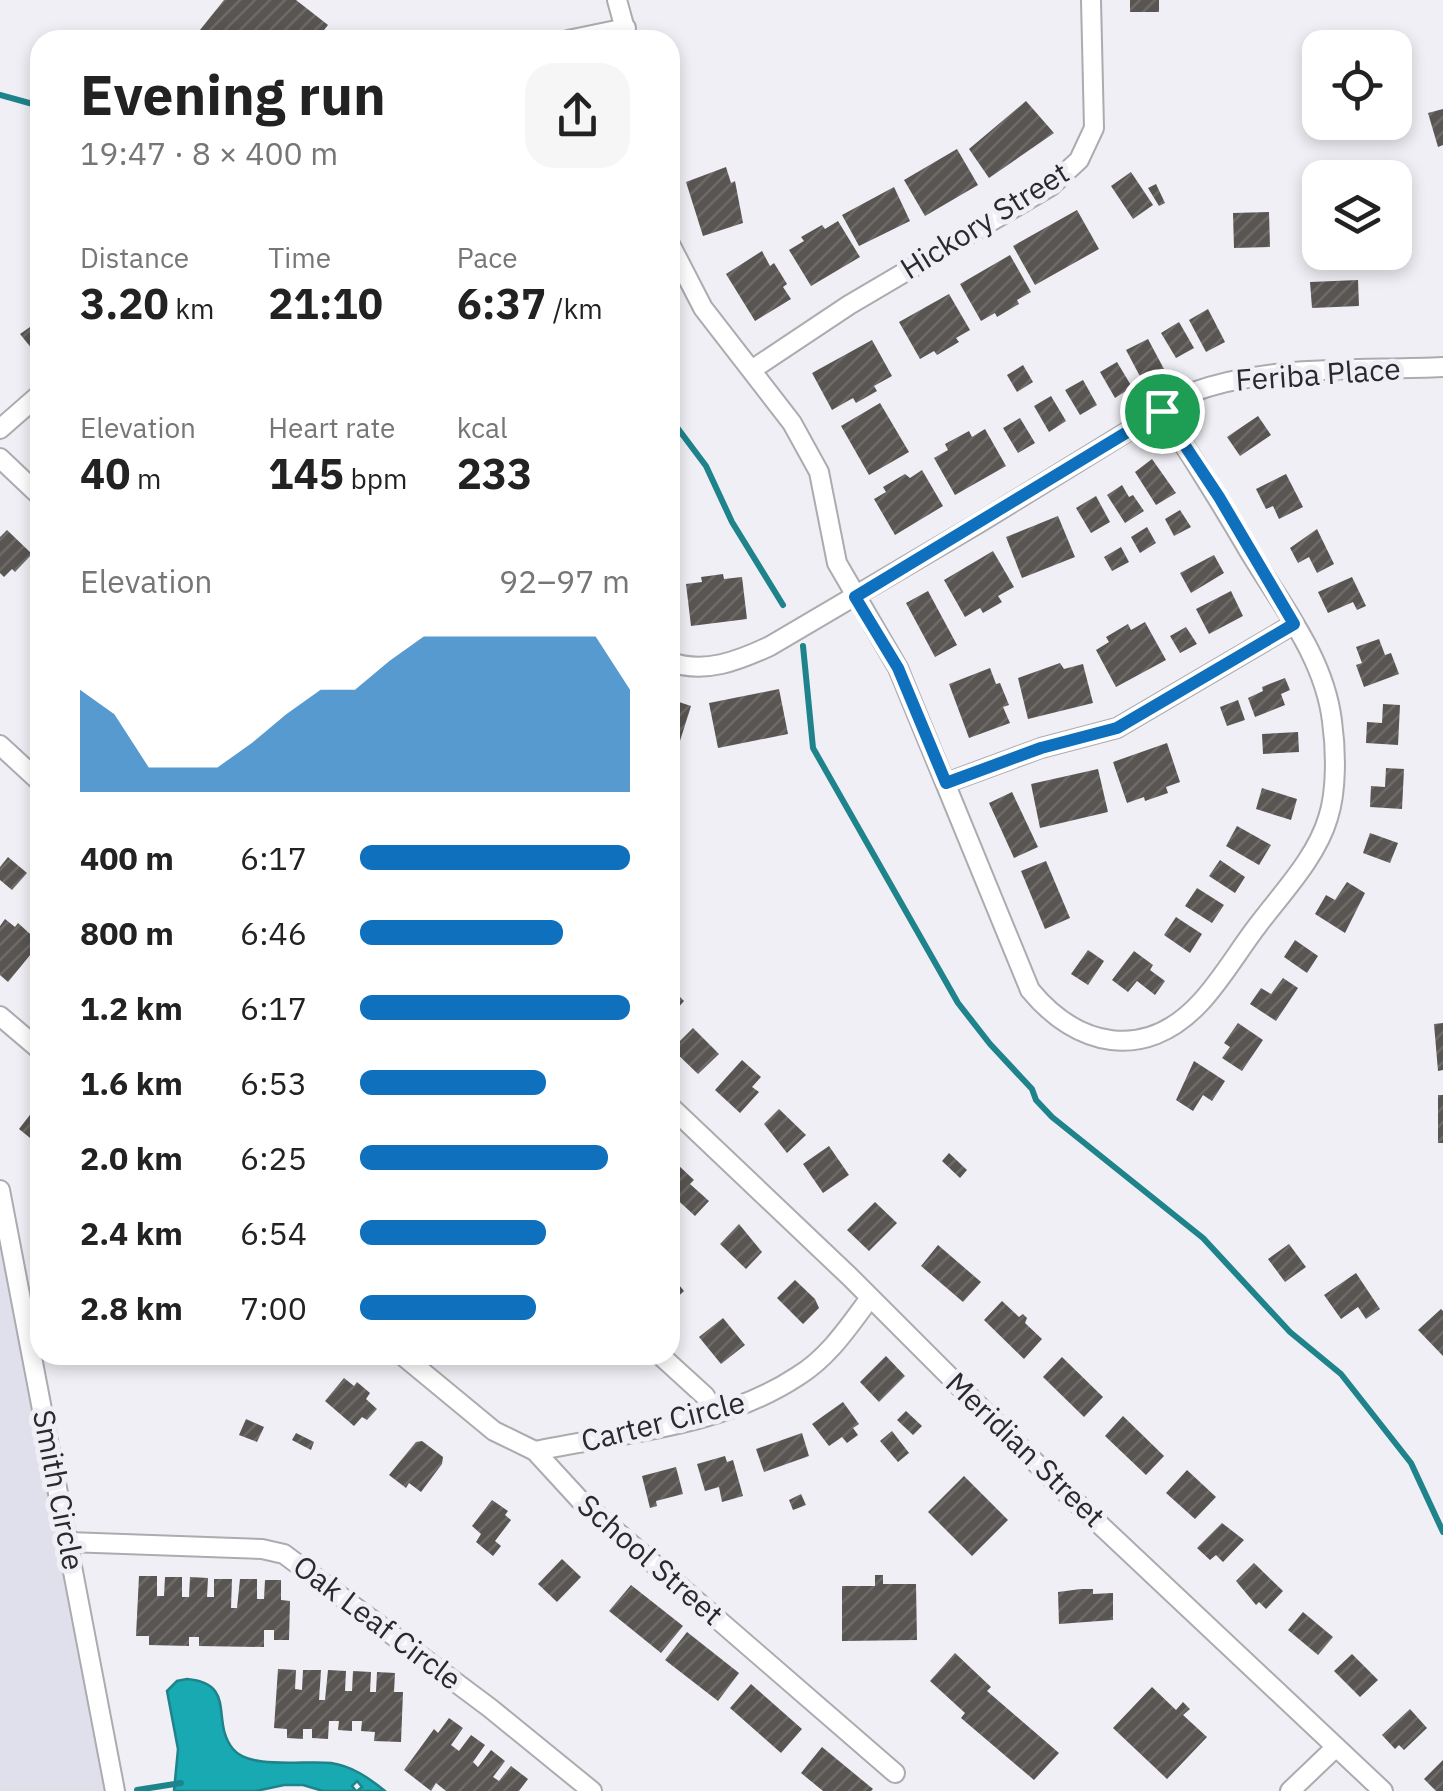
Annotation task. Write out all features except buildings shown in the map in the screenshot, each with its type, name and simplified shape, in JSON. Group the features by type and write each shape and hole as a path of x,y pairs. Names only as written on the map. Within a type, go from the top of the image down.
{"street":[{"path":"617,0 626,30"},
{"name":"Hickory Street","path":"752,369 860,298 1002,217 1066,175 1088,146 1094,128 1091,0"},
{"path":"680,263 703,308 792,423 819,472 837,564 898,668 1030,990 1070,1027 1104,1040 1141,1040 1158,1034 1200,1003 1308,857 1328,817 1333,794 1333,722 1320,670 1219,497 1162,411"},
{"name":"Feriba Place","path":"680,664 702,667 743,659 855,597 1190,393 1239,378 1443,367"},
{"path":"0,428 30,402"},
{"path":"0,458 30,486"},
{"path":"946,783 1041,748 1117,728 1294,624"},
{"path":"0,745 30,773"},
{"path":"0,1016 30,1042"},
{"name":"Meridian Street","path":"680,1116 1062,1489 1382,1791"},
{"name":"Smith Circle","path":"0,1190 30,1345"},
{"name":"Carter Circle","path":"535,1452 716,1413 766,1394 799,1376 829,1351 870,1298"},
{"name":"Smith Circle","path":"34,1365 116,1791"},
{"name":"School Street","path":"414,1365 494,1430 535,1452 580,1500 895,1773"},
{"path":"671,1365 716,1413"},
{"name":"Oak Leaf Circle","path":"68,1542 262,1549 284,1554 490,1708 592,1791"},
{"path":"1290,1791 1336,1747"}],"shaded area":[{"path":"0,1207 112,1791 0,1791"}],"water":[{"path":"177,1681 203,1682 218,1696 227,1738 241,1756 265,1762 339,1765 360,1773 385,1791 357,1791 362,1787 357,1781 352,1786 356,1791 284,1785 256,1791 174,1791 178,1749 167,1691"}],"waterway":[{"path":"0,95 30,103"},
{"path":"680,431 706,466 732,522 783,605"},
{"path":"803,646 813,748 958,1003 1052,1117 1203,1238 1290,1332 1341,1374 1411,1463 1443,1532"},
{"path":"137,1790 181,1783"}],"route":[{"path":"1162,411 1219,497 1294,624 1117,728 1041,748 946,783 898,668 855,597 1162,411"}]}
